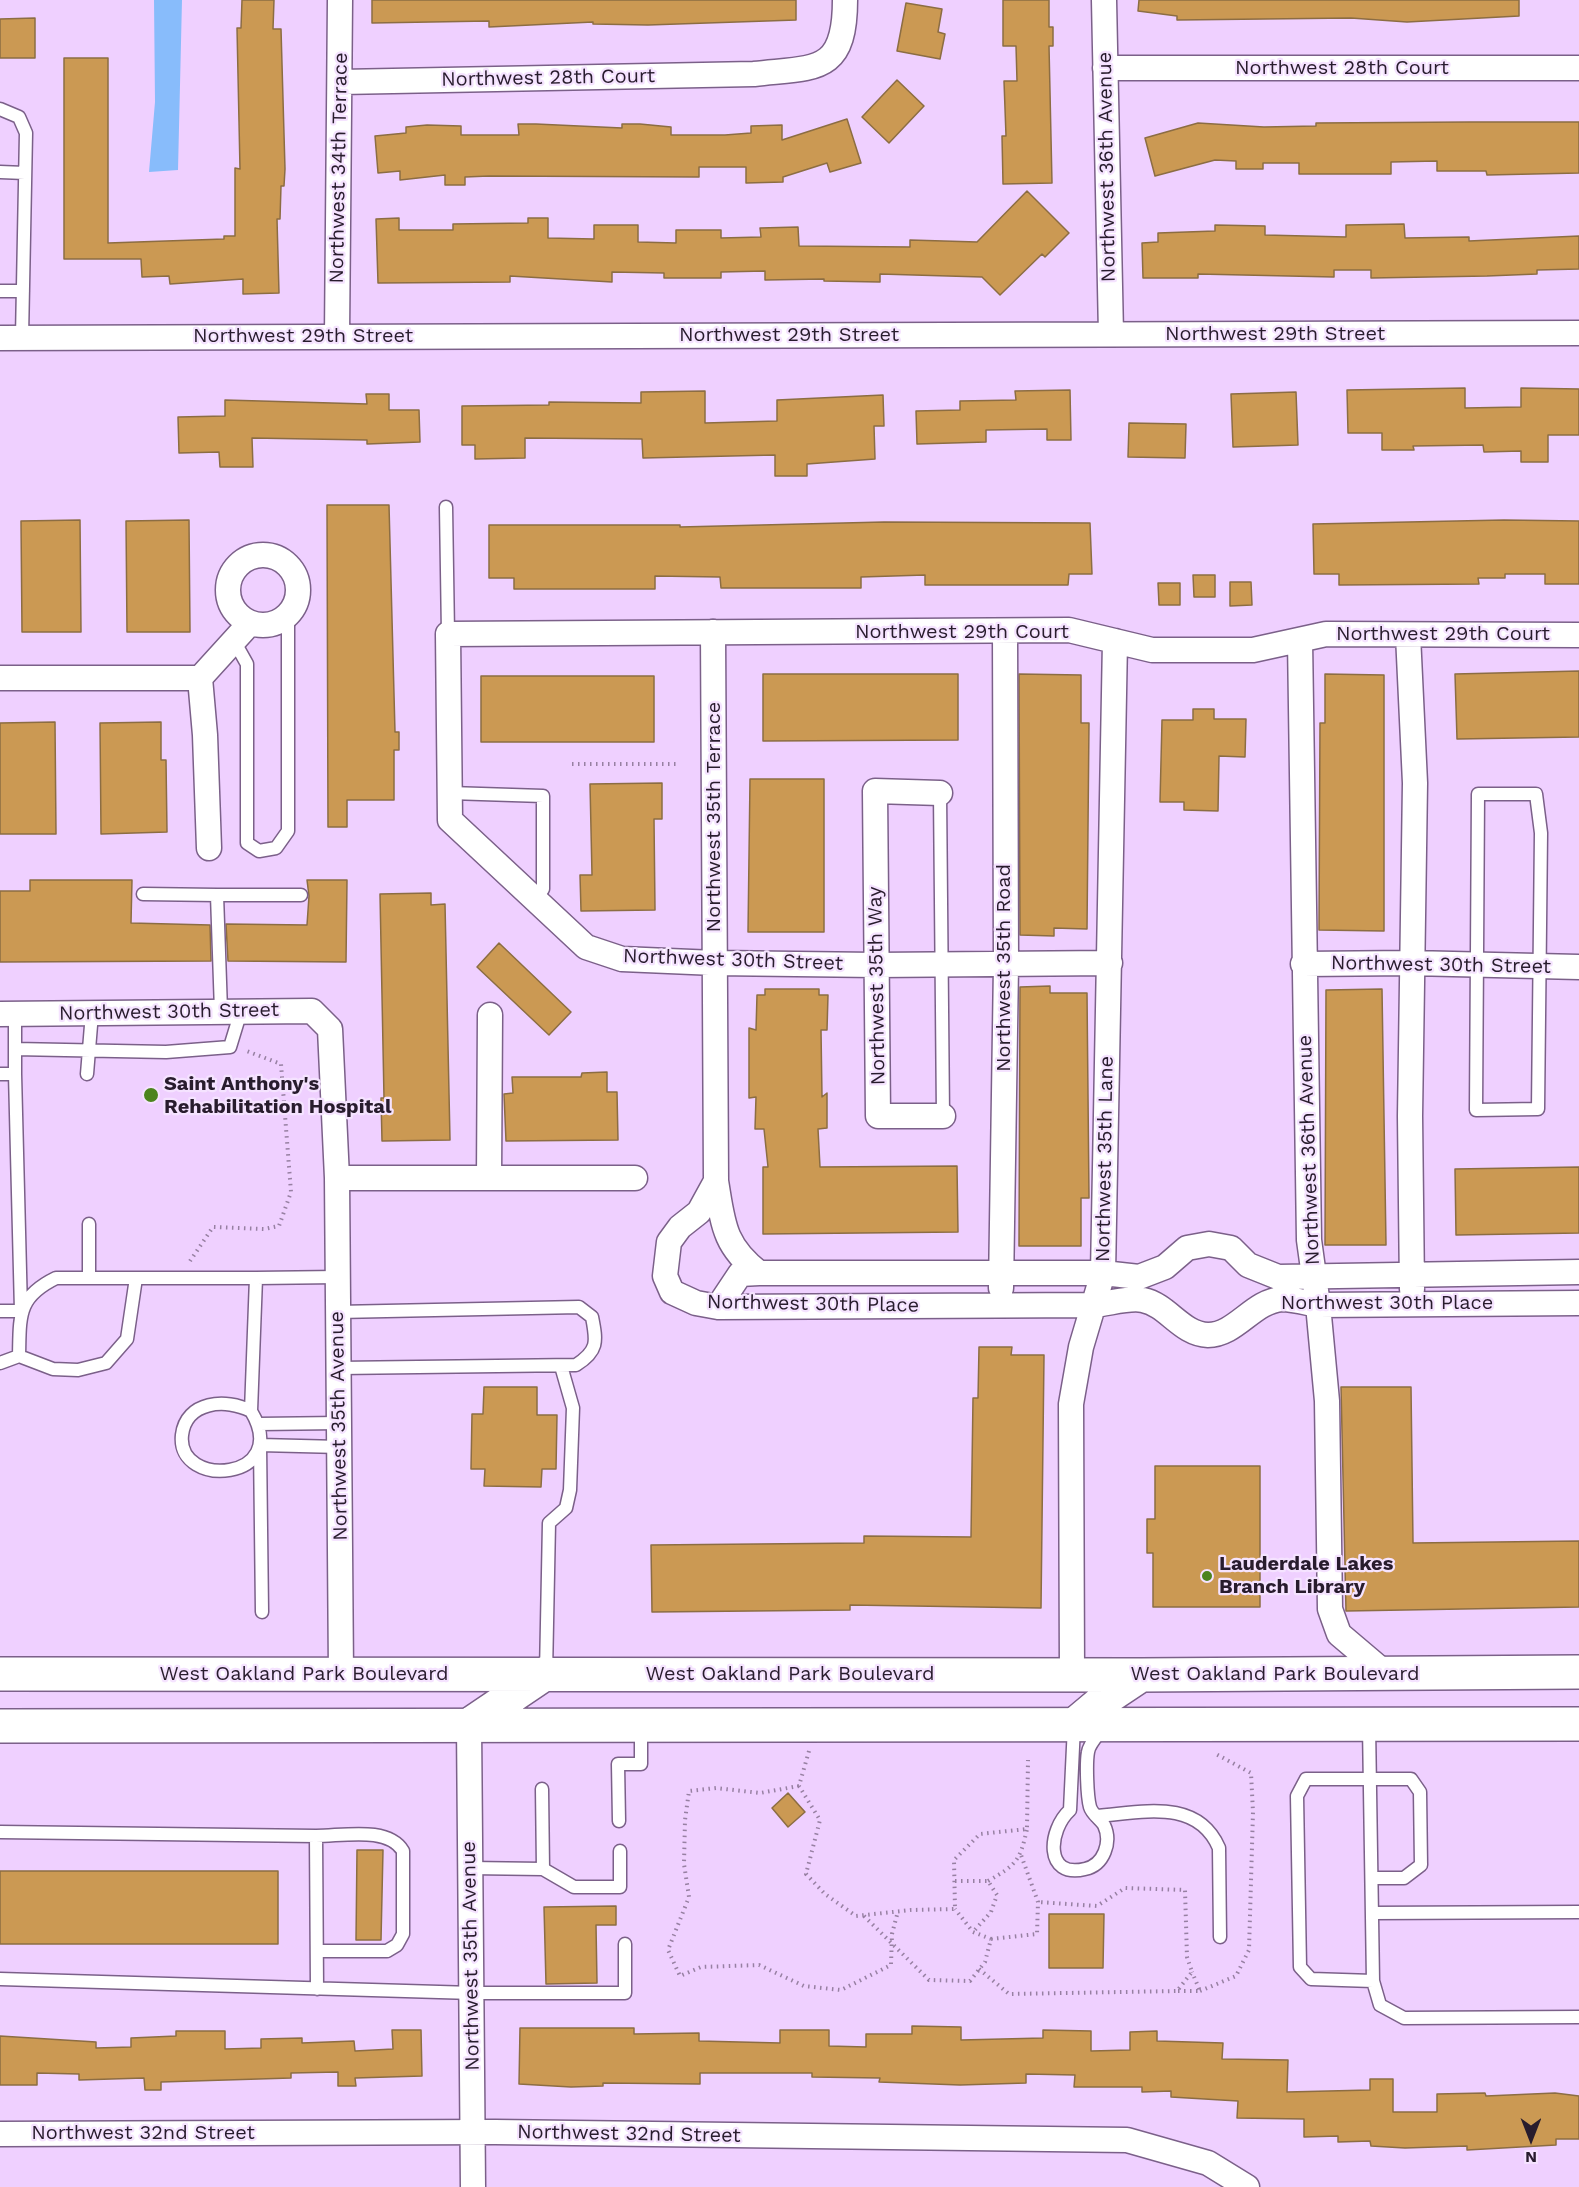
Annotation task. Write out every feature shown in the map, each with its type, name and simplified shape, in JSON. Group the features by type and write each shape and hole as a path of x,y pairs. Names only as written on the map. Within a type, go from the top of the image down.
{"main road":[{"name":"West Oakland Park Boulevard","path":"0,1674 1141,1675 1579,1672"},
{"path":"469,1725 546,1674"},
{"path":"1027,1725 1055,1708 1065,1698 1072,1674"},
{"path":"1090,1725 1105,1699 1141,1675"},
{"path":"0,1726 1579,1724"}],"street":[{"name":"Northwest 34th Terrace","path":"337,336 340,0"},
{"name":"Northwest 28th Court","path":"341,82 754,74 818,67 830,59 842,38 845,0"},
{"name":"Northwest 36th Avenue","path":"1104,0 1111,334"},
{"name":"Northwest 28th Court","path":"1105,68 1579,68"},
{"name":"Northwest 29th Street","path":"11,337 1579,333"},
{"path":"209,848 200,678 242,631 277,623 288,615 296,604 298,590 296,576 288,565 276,558 262,555 249,558 237,566 230,577 227,591 242,631"},
{"name":"Northwest 35th Road","path":"1003,1305 999,1273 1006,965 1005,630"},
{"name":"Northwest 29th Court","path":"448,634 1069,630 1152,650 1253,650 1326,634 1579,635"},
{"name":"Northwest 35th Terrace","path":"713,632 717,1181"},
{"name":"Northwest 30th Street","path":"448,634 450,820 586,947 622,959 715,963 876,965 1110,963"},
{"path":"1408,635 1414,783 1411,963 1413,1304"},
{"name":"Northwest 36th Avenue","path":"1300,640 1303,964 1309,1240 1327,1401 1330,1609 1339,1634 1385,1673"},
{"name":"Northwest 35th Lane","path":"1072,1674 1071,1404 1081,1347 1102,1273 1115,641"},
{"path":"0,678 200,678"},
{"name":"Northwest 35th Way","path":"940,793 875,791 876,965 878,1116 944,1116"},
{"name":"Northwest 30th Street","path":"1303,964 1411,963 1579,967"},
{"name":"Northwest 30th Street","path":"7,1014 312,1011 330,1029"},
{"path":"489,1016 489,1178"},
{"name":"Northwest 35th Avenue","path":"330,1029 338,1277 341,1674"},
{"path":"336,1178 635,1178"},
{"name":"Northwest 30th Place","path":"717,1181 724,1229 740,1259 759,1273 1102,1273 1139,1277 1165,1267 1186,1248 1209,1244 1231,1248 1248,1265 1278,1277 1412,1275 1455,1289 1579,1303"},
{"name":"Northwest 30th Place","path":"717,1181 699,1212 680,1227 669,1242 665,1276 672,1292 696,1303 718,1307 1093,1305 1143,1300 1160,1308 1190,1330 1208,1335 1223,1331 1262,1305 1282,1299 1318,1305 1413,1304 1455,1289 1579,1272"},
{"path":"718,1307 740,1274 759,1273"},
{"name":"Northwest 35th Avenue","path":"469,1725 473,2187"},
{"name":"Northwest 32nd Street","path":"0,2134 472,2132 1127,2140 1208,2163 1247,2187"}],"lane":[{"path":"0,108 19,117 26,134 23,291 11,337"},
{"path":"0,172 26,172"},
{"path":"0,291 23,291"},
{"path":"446,507 448,634"},
{"path":"242,631 247,664 247,843 259,852 276,848 288,831 288,615"},
{"path":"450,793 543,796 543,889 535,900"},
{"path":"940,793 944,1116"},
{"path":"1478,794 1536,794 1541,833 1538,1109 1476,1110 1476,966 1478,794"},
{"path":"143,894 301,895"},
{"path":"15,1049 166,1052 230,1047 231,1011 217,895"},
{"path":"87,1074 92,1013"},
{"path":"7,1014 15,1049 21,1311 19,1356"},
{"path":"0,1074 15,1074"},
{"path":"89,1224 89,1277"},
{"path":"21,1311 36,1288 56,1278 338,1277"},
{"path":"0,1363 19,1356 53,1369 78,1370 105,1363 127,1339 136,1278"},
{"path":"256,1278 251,1411 258,1424 260,1445 262,1612"},
{"path":"338,1312 579,1307 592,1317 596,1337 591,1355 576,1365 339,1368"},
{"path":"0,1311 21,1311"},
{"path":"546,1674 549,1523 566,1508 570,1490 573,1408 561,1366"},
{"path":"251,1411 238,1404 219,1402 200,1408 186,1420 182,1437 185,1453 195,1464 210,1471 230,1470 247,1465 260,1445"},
{"path":"258,1424 339,1423"},
{"path":"260,1445 340,1447"},
{"path":"619,1821 618,1764 642,1764 641,1725"},
{"path":"1090,1725 1088,1750 1090,1808 1104,1824 1107,1837 1106,1852 1098,1864 1084,1870 1068,1868 1054,1855 1052,1844 1060,1818 1070,1810 1090,1725"},
{"path":"1368,1725 1371,1779 1372,1981 1380,2006 1404,2018 1579,2017"},
{"path":"1371,1878 1404,1878 1421,1865 1420,1792 1410,1779 1306,1779 1297,1796 1300,1968 1311,1979 1372,1981"},
{"path":"542,1789 543,1869"},
{"path":"1096,1816 1176,1811 1195,1818 1213,1834 1219,1848 1220,1937"},
{"path":"0,1832 387,1836 398,1842 404,1851 404,1934 397,1946 387,1951 317,1951"},
{"path":"316,1836 317,1989"},
{"path":"470,1868 543,1869 574,1887 620,1887 620,1851"},
{"path":"1372,1913 1579,1912"},
{"path":"0,1979 473,1993 625,1993 625,1944"}],"path":[{"path":"572,764 680,764"},
{"path":"190,1261 213,1227 264,1229 279,1226 291,1192 281,1064 238,1048 244,1042"},
{"path":"809,1749 799,1786 820,1820 806,1874 825,1894 856,1916 898,1911 955,1909"},
{"path":"979,1969 1009,1994 1200,1991 1236,1976 1250,1950 1253,1812 1251,1773 1212,1752"},
{"path":"1026,1829 980,1834 954,1860 955,1909 973,1932 991,1939 1037,1934 1038,1902 1022,1855 1026,1829 1028,1760"},
{"path":"799,1786 760,1793 716,1788 689,1791 685,1820 684,1864 689,1897 668,1950 680,1976 701,1968 759,1965 804,1986 841,1990 891,1965 898,1911"},
{"path":"955,1881 988,1881 1012,1866 1022,1855"},
{"path":"973,1932 991,1912 997,1895 988,1881"},
{"path":"1038,1902 1097,1906 1125,1888 1185,1890 1187,1957 1200,1991"},
{"path":"863,1915 929,1980 970,1981 985,1962 991,1939"},
{"path":"1177,1991 1192,1972"}],"water":[{"path":"154,0 182,0 178,170 149,172 155,102"}],"building":[{"path":"242,0 274,0 273,29 281,29 285,169 284,186 281,186 280,219 277,219 279,293 243,294 243,279 170,284 169,276 142,277 141,259 64,259 64,58 108,58 108,243 224,239 224,236 235,236 235,168 240,169 237,28 241,28"},
{"path":"372,0 796,0 796,20 648,25 593,24 593,22 489,27 489,21 372,23"},
{"path":"1003,0 1049,0 1049,27 1053,27 1053,46 1049,46 1052,183 1003,184 1002,136 1006,136 1004,81 1017,81 1016,46 1003,46"},
{"path":"1139,0 1519,0 1519,16 1407,22 1351,18 1177,20 1177,16 1138,11"},
{"path":"906,3 942,9 938,32 945,34 940,59 897,51"},
{"path":"35,18 35,58 0,58 0,19"},
{"path":"897,80 924,106 889,143 862,117"},
{"path":"847,119 861,163 830,172 827,163 783,177 783,182 746,183 746,167 699,167 699,177 489,176 465,177 465,185 445,185 445,175 400,180 400,171 378,173 375,136 406,133 406,127 427,125 461,126 461,135 519,135 518,124 622,128 622,124 640,124 671,127 671,135 725,135 751,133 751,126 782,125 782,140"},
{"path":"1579,122 1579,173 1487,175 1486,171 1437,171 1437,161 1391,162 1391,174 1299,174 1299,163 1263,163 1263,169 1236,169 1236,161 1215,160 1155,176 1145,138 1198,123 1264,127 1316,126 1316,123"},
{"path":"1027,191 1069,233 1045,257 1042,254 1000,295 982,277 880,274 880,282 824,281 824,279 765,280 765,271 721,272 721,278 664,278 664,273 612,272 612,282 510,276 510,282 378,283 376,219 399,218 399,230 453,230 453,224 528,223 528,218 548,218 548,238 594,239 594,225 638,225 638,242 676,243 676,230 721,230 721,238 761,237 760,228 798,227 799,246 910,247 910,240 977,242"},
{"path":"1404,224 1405,238 1469,237 1469,241 1579,236 1579,269 1537,270 1537,274 1487,276 1371,278 1371,270 1334,270 1334,277 1198,274 1198,278 1143,278 1142,243 1158,242 1158,233 1215,231 1215,225 1265,226 1265,235 1346,237 1346,225"},
{"path":"1465,388 1465,408 1521,407 1521,388 1579,389 1579,435 1548,435 1548,462 1521,462 1521,451 1484,452 1483,445 1413,446 1414,450 1382,450 1382,433 1348,433 1347,390"},
{"path":"1070,390 1071,440 1047,440 1047,429 986,430 986,442 917,444 916,411 960,410 960,401 1016,400 1015,391"},
{"path":"705,391 705,423 777,421 777,400 883,395 884,426 874,426 875,459 807,464 807,476 775,476 775,455 643,458 642,439 525,438 525,458 475,459 475,445 462,445 462,406 549,405 549,402 641,403 641,392"},
{"path":"1296,392 1298,445 1233,447 1231,394"},
{"path":"366,394 389,394 389,410 419,410 420,442 367,444 367,440 252,438 253,467 220,467 219,452 179,453 178,417 225,416 225,400 367,404"},
{"path":"1129,423 1186,424 1185,458 1128,457"},
{"path":"327,505 389,505 395,732 399,732 399,750 394,750 394,800 347,800 347,827 328,827"},
{"path":"80,520 81,632 22,632 21,521"},
{"path":"189,520 190,632 127,632 126,521"},
{"path":"1504,520 1579,521 1579,584 1545,584 1545,574 1505,574 1505,578 1478,578 1479,584 1339,585 1339,574 1314,574 1313,524"},
{"path":"884,522 1090,523 1092,574 1069,574 1068,585 925,585 925,575 861,577 861,588 721,588 720,577 655,576 655,589 514,589 514,578 489,578 489,525 680,525 680,527"},
{"path":"1193,575 1215,575 1215,597 1194,597"},
{"path":"1230,582 1251,582 1252,605 1230,606"},
{"path":"1158,583 1180,583 1180,605 1159,605"},
{"path":"1579,671 1579,737 1457,739 1455,674"},
{"path":"763,674 958,674 958,740 763,741"},
{"path":"1019,674 1081,675 1081,723 1089,723 1087,929 1054,928 1054,936 1020,935"},
{"path":"1325,674 1384,675 1384,931 1319,930 1320,723 1325,723"},
{"path":"481,676 654,676 654,742 481,742"},
{"path":"1193,709 1214,709 1214,719 1246,719 1245,757 1219,756 1218,811 1184,810 1184,802 1160,802 1162,720 1193,720"},
{"path":"55,722 56,834 0,834 0,723"},
{"path":"161,722 161,760 166,760 167,832 101,834 100,723"},
{"path":"750,779 824,779 824,932 748,932"},
{"path":"662,783 662,819 654,819 655,910 581,911 580,875 592,875 590,784"},
{"path":"30,880 132,880 131,923 210,925 211,961 0,962 0,891 30,891"},
{"path":"307,880 347,880 346,962 228,961 226,924 307,925 309,896"},
{"path":"431,893 431,905 445,904 450,1140 382,1141 381,1098 384,1098 380,894"},
{"path":"499,943 571,1012 549,1035 477,967"},
{"path":"1050,986 1050,993 1087,993 1089,1198 1081,1198 1081,1246 1019,1246 1020,987"},
{"path":"765,989 819,989 819,995 828,995 827,1030 821,1030 822,1097 827,1093 827,1128 818,1129 820,1167 957,1166 958,1232 763,1234 763,1167 768,1167 764,1129 755,1129 756,1097 749,1098 749,1028 756,1030 757,995 765,995"},
{"path":"1382,989 1386,1245 1325,1245 1326,990"},
{"path":"607,1072 607,1092 617,1092 618,1140 506,1141 504,1094 513,1093 512,1077 581,1077 582,1073"},
{"path":"1579,1167 1579,1233 1456,1235 1455,1169"},
{"path":"979,1347 1012,1347 1011,1355 1044,1355 1041,1608 850,1605 850,1610 652,1612 651,1545 864,1543 864,1536 971,1537 973,1398 978,1398"},
{"path":"484,1387 537,1387 537,1415 557,1415 556,1469 542,1469 541,1487 484,1486 485,1469 471,1469 472,1414 483,1414"},
{"path":"1341,1387 1411,1387 1413,1543 1579,1541 1579,1607 1346,1611"},
{"path":"1155,1466 1260,1466 1260,1607 1153,1607 1153,1553 1147,1553 1147,1519 1155,1519"},
{"path":"788,1793 805,1812 788,1827 772,1808"},
{"path":"357,1850 383,1850 381,1940 356,1940"},
{"path":"0,1871 278,1871 278,1944 0,1944"},
{"path":"616,1906 616,1925 596,1925 597,1983 546,1984 544,1907"},
{"path":"1049,1914 1104,1914 1103,1968 1049,1968"},
{"path":"912,2026 961,2027 961,2040 1043,2038 1043,2030 1091,2031 1091,2051 1130,2050 1130,2032 1157,2031 1157,2041 1223,2043 1222,2059 1288,2060 1287,2092 1370,2090 1370,2079 1393,2079 1393,2112 1437,2112 1437,2094 1485,2093 1486,2096 1555,2093 1579,2096 1579,2139 1556,2139 1556,2145 1467,2150 1467,2146 1405,2148 1371,2146 1370,2141 1338,2142 1338,2136 1304,2137 1304,2119 1237,2118 1238,2101 1171,2097 1171,2091 1142,2092 1142,2087 1074,2087 1075,2075 1026,2074 1026,2083 960,2085 879,2082 880,2078 812,2077 812,2073 700,2073 700,2084 603,2083 603,2086 571,2087 519,2084 520,2028 634,2028 634,2034 699,2033 699,2041 780,2043 780,2030 829,2030 829,2046 866,2047 866,2034 912,2034"},
{"path":"392,2030 421,2030 422,2076 355,2078 356,2086 338,2086 338,2072 291,2073 291,2078 161,2082 161,2090 145,2090 144,2078 79,2080 79,2074 37,2073 37,2085 0,2085 0,2036 96,2042 96,2048 131,2047 131,2038 176,2036 176,2031 225,2031 225,2049 261,2048 261,2039 302,2038 302,2043 354,2041 355,2051 393,2049"}],"place":[{"name":"Saint Anthony's Rehabilitation Hospital","path":"151,1095"},
{"name":"Lauderdale Lakes Branch Library","path":"1207,1576"}]}
